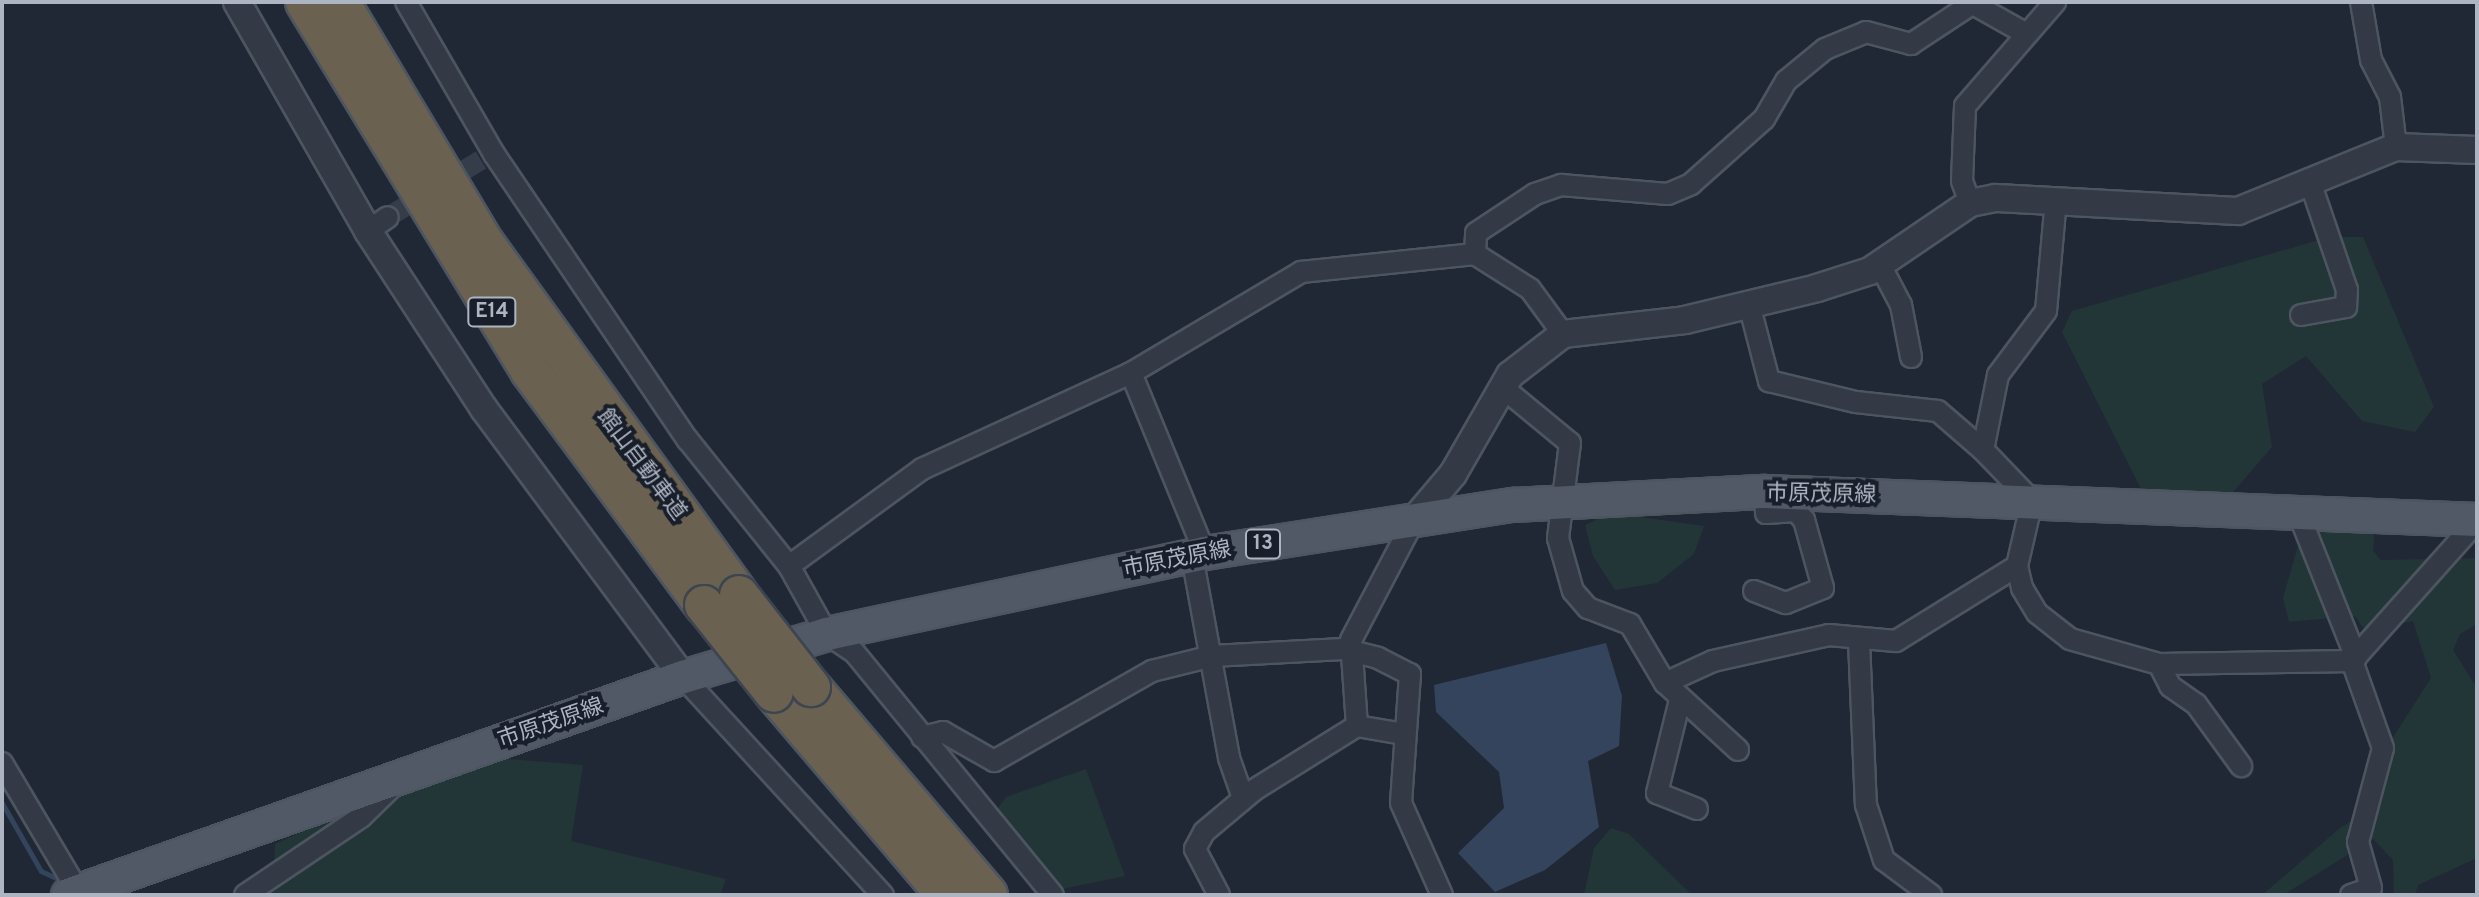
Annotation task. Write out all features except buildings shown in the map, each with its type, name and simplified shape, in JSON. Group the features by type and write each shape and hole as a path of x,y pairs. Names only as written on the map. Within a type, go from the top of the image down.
{"highway":[{"name":"館山自動車道","path":"305,2 530,371 721,600 811,687 988,895"},
{"name":"館山自動車道","path":"340,2 493,256 721,600 774,693 946,895"}],"main road":[{"name":"市原茂原線","path":"80,890 683,677 827,634 1199,554 1414,520 1559,502 1765,492 2477,520"}],"street":[{"path":"237,2 378,224 484,409 683,677 883,895"},
{"path":"406,2 488,157 688,440 789,566 827,634 854,652 1053,895"},
{"path":"1970,203 1962,181 1965,106 2023,32 2055,2"},
{"path":"2361,2 2371,60 2390,97 2396,147"},
{"path":"1475,254 1476,233 1561,185 1668,194 1691,184 1764,119 1786,81 1825,49 1866,32 1911,44 1974,3 2023,32"},
{"path":"1357,726 1351,640 1414,520 1453,474 1502,387 1531,353 1563,334 1749,304 1880,265 1970,203 2056,199 2238,211 2309,179 2396,147 2477,150"},
{"path":"2301,315 2346,307 2309,179"},
{"path":"1983,450 1998,375 2046,311 2056,199"},
{"path":"789,566 922,469 1131,373 1301,272 1475,254 1530,289 1563,334"},
{"path":"1880,265 1901,305 1911,357"},
{"path":"1749,304 1769,381 1856,402 1938,411 1983,450 2032,501 2017,566 2037,613 2070,639 2159,664 2354,659 2477,520"},
{"path":"1131,373 1199,554 1212,656 1243,798"},
{"path":"1502,387 1570,443 1572,472 1559,502 1558,538 1573,591 1588,608 1630,624 1665,683 1738,750"},
{"path":"1754,591 1786,603 1823,588 1804,520 1796,511 1766,513 1765,492"},
{"path":"2298,512 2354,659 2383,748 2358,842 2371,888 2351,895"},
{"path":"1665,683 1713,661 1829,635 1859,641 1912,635 2017,566"},
{"path":"1859,641 1866,805 1884,860 1931,895"},
{"path":"922,737 943,732 994,761 1105,694 1212,656 1352,652 1410,674 1404,734 1404,817 1442,895"},
{"path":"2159,664 2170,686 2196,704 2241,766"},
{"path":"1680,700 1657,793 1697,809"},
{"path":"1219,895 1195,849 1243,798 1357,726 1404,734"},
{"path":"2,763 80,890"},
{"path":"245,895 361,817 400,777"}],"shaded area":[{"path":"2329,237 2363,237 2434,407 2415,432 2362,421 2306,356 2262,384 2272,447 2228,498 2156,519 2062,332 2072,311"},
{"path":"1612,513 1704,526 1694,554 1657,583 1615,590 1593,556 1585,525"},
{"path":"2375,523 2373,550 2380,560 2477,558 2477,624 2460,634 2453,650 2477,688 2477,858 2418,885 2415,895 2394,895 2393,860 2373,839 2283,895 2262,895 2340,828 2382,802 2390,742 2431,678 2413,621 2366,632 2355,616 2289,622 2283,598 2301,535 2322,525"},
{"path":"470,756 583,765 571,841 726,879 720,895 272,895 275,844"},
{"path":"1086,769 1125,876 1038,894 992,816 1006,797"},
{"path":"1611,828 1629,834 1692,895 1584,895 1594,848"}],"water":[{"path":"1606,643 1622,696 1619,746 1588,761 1599,827 1545,870 1495,892 1458,853 1504,808 1499,772 1436,712 1434,685"}],"waterway":[{"path":"2,803 41,871 65,882"}],"tunnel":[{"path":"388,217 481,160"}]}
